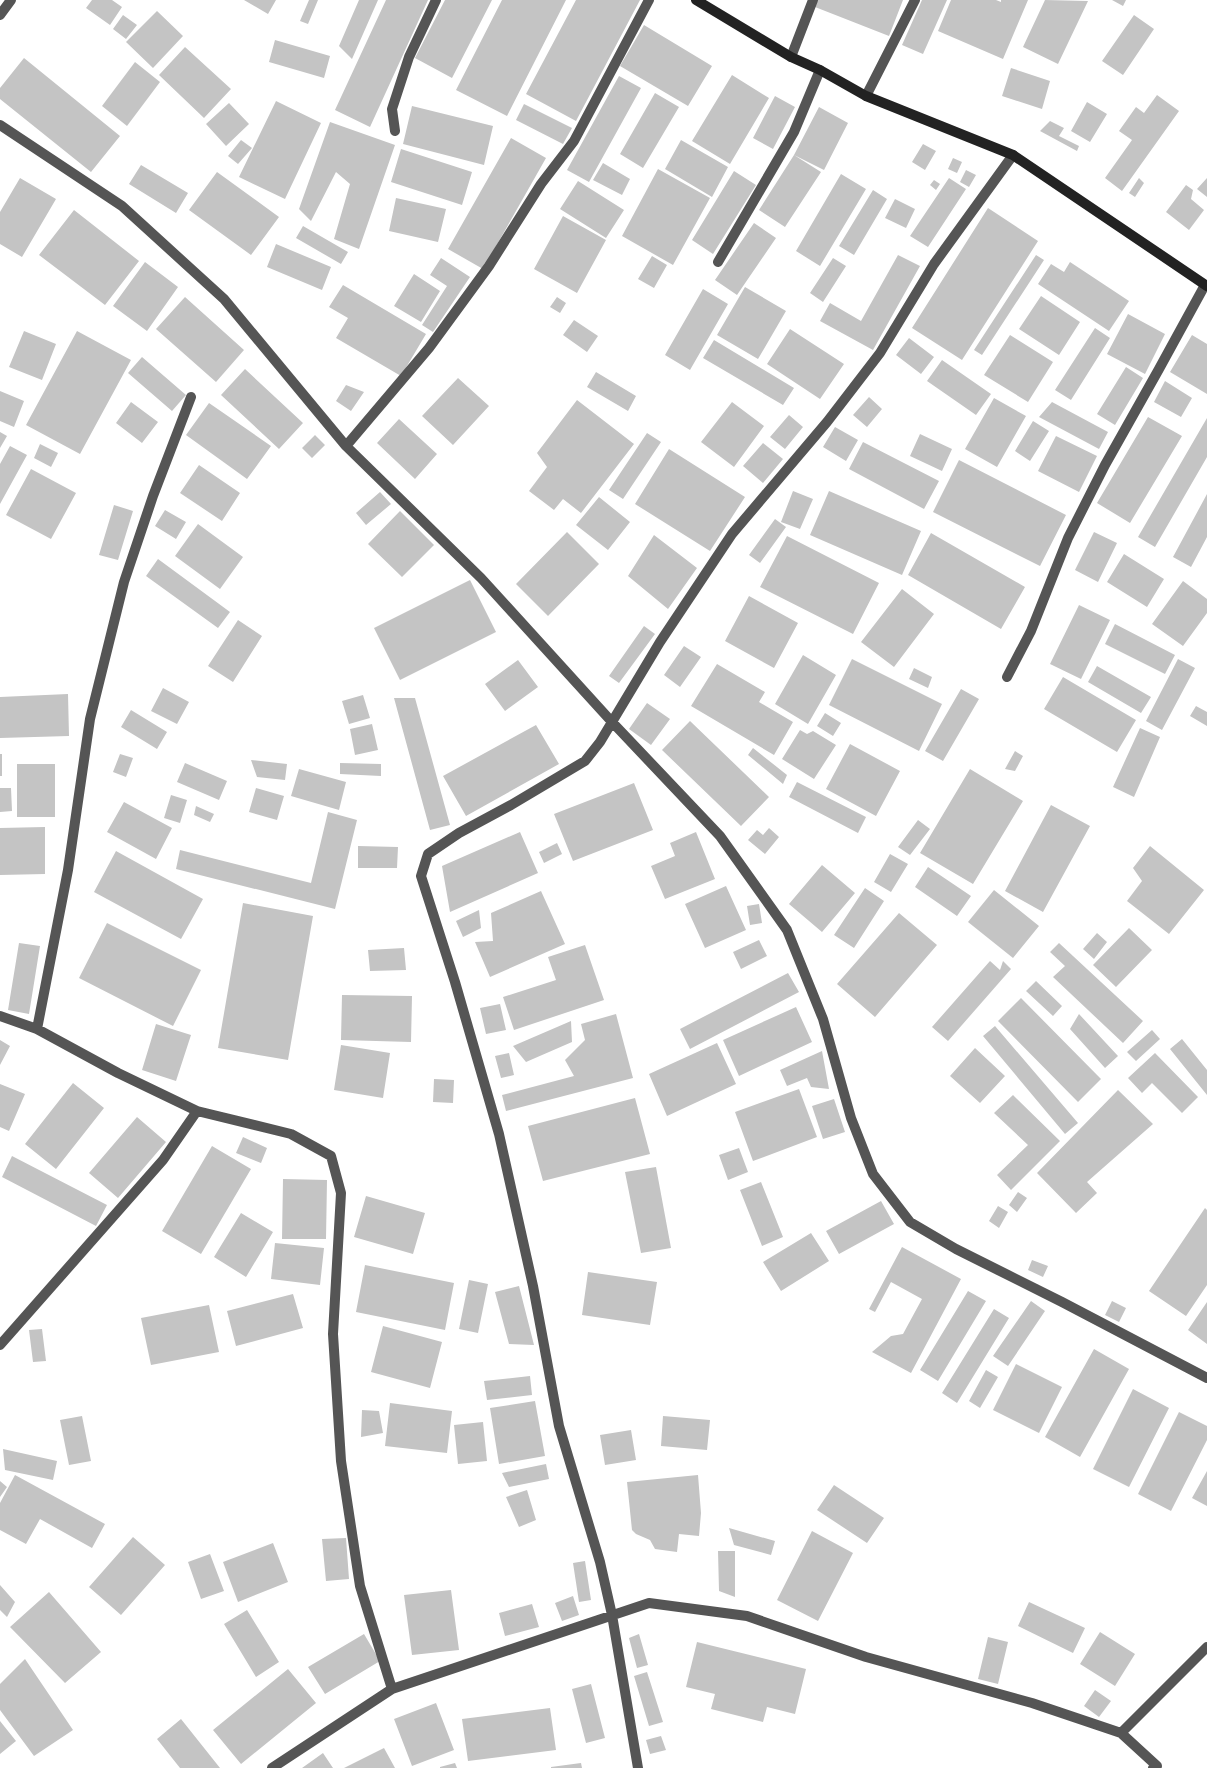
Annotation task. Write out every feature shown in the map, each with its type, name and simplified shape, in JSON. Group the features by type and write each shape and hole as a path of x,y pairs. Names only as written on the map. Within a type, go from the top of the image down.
{"street":[{"path":"0,15 12,0"},
{"path":"394,131 392,109 409,57 436,0"},
{"path":"346,446 429,348 489,266 541,184 574,141 649,0"},
{"path":"696,0 791,57 820,70 866,96 1012,154 1206,285 1105,465 1068,538 1031,631 1007,677"},
{"path":"791,57 813,0"},
{"path":"866,96 915,0"},
{"path":"718,262 794,132 820,70"},
{"path":"0,125 122,206 224,300 346,446 481,578 612,722 720,836 787,930 823,1018 851,1118 872,1174 910,1222 956,1250 1062,1302 1207,1378"},
{"path":"638,1768 612,1615 600,1562 559,1426 533,1286 499,1134 455,982 421,876 428,854 459,833 585,761 600,742 660,642 732,534 827,422 880,353 934,264 1012,154"},
{"path":"37,1029 68,870 90,719 124,582 153,496 191,397"},
{"path":"0,1016 37,1029 197,1111 291,1134 331,1156 341,1193 333,1334 341,1461 360,1586 392,1689"},
{"path":"0,1345 163,1160 197,1111"},
{"path":"272,1768 392,1689 649,1603 747,1616 866,1657 1032,1703 1121,1733 1157,1767"},
{"path":"1121,1733 1207,1647"}],"building":[{"path":"92,0 112,0 122,7 110,25 86,8"},
{"path":"244,0 276,0 268,14"},
{"path":"309,0 318,0 308,24 300,21"},
{"path":"359,0 378,0 352,59 339,46"},
{"path":"386,0 428,0 370,127 335,110"},
{"path":"445,0 492,0 452,78 415,58"},
{"path":"502,0 566,0 507,116 456,90"},
{"path":"576,0 640,0 576,121 526,94"},
{"path":"818,0 903,0 889,36 815,7"},
{"path":"922,0 947,0 923,54 902,45"},
{"path":"951,0 996,0 1001,2 1001,0 1028,0 1003,59 938,31"},
{"path":"1045,0 1088,1 1058,64 1023,47"},
{"path":"1112,0 1126,0 1123,6"},
{"path":"157,11 183,36 153,68 126,42"},
{"path":"123,15 137,25 126,39 113,29"},
{"path":"1134,15 1154,29 1123,75 1102,61"},
{"path":"644,25 712,66 688,106 620,66"},
{"path":"275,40 330,56 324,78 269,62"},
{"path":"185,47 231,89 204,118 159,75"},
{"path":"24,58 120,136 91,172 0,99 0,88"},
{"path":"135,62 160,82 127,126 102,106"},
{"path":"1011,68 1050,81 1042,109 1002,96"},
{"path":"732,75 769,98 730,164 692,141"},
{"path":"619,76 641,88 589,182 567,170"},
{"path":"655,93 679,107 643,168 620,154"},
{"path":"1157,95 1179,111 1122,191 1105,178 1132,140 1119,131 1136,107 1144,113"},
{"path":"775,96 795,107 773,149 753,138"},
{"path":"276,101 321,123 285,199 239,177"},
{"path":"1087,102 1107,114 1090,142 1071,131"},
{"path":"229,103 249,124 226,146 206,124"},
{"path":"524,104 572,128 563,144 516,120"},
{"path":"412,106 493,126 484,165 403,144"},
{"path":"819,107 848,123 824,170 794,155"},
{"path":"1050,121 1064,128 1059,136 1079,146 1077,151 1040,131"},
{"path":"330,122 395,145 359,249 334,239 350,184 336,172 311,221 299,209"},
{"path":"511,138 546,158 483,269 448,249"},
{"path":"241,140 252,148 238,164 228,156"},
{"path":"681,140 728,167 712,197 665,169"},
{"path":"923,144 936,151 925,170 912,162"},
{"path":"401,149 472,172 462,205 391,182"},
{"path":"794,155 821,172 785,227 759,210"},
{"path":"953,158 962,162 957,173 948,169"},
{"path":"603,163 630,179 622,195 593,180"},
{"path":"141,165 188,193 176,213 129,184"},
{"path":"658,169 710,198 673,265 622,236"},
{"path":"966,170 976,175 969,187 960,182"},
{"path":"734,171 756,185 713,254 692,240"},
{"path":"217,172 279,217 251,255 189,210"},
{"path":"841,174 866,189 820,266 796,251"},
{"path":"20,178 56,199 22,257 0,244 0,212"},
{"path":"949,178 966,189 928,247 910,236"},
{"path":"1139,178 1144,183 1135,197 1129,193"},
{"path":"1207,178 1207,197 1197,189"},
{"path":"934,180 940,184 936,190 930,185"},
{"path":"578,181 624,210 606,238 560,209"},
{"path":"1186,185 1193,190 1191,199 1204,210 1189,230 1166,212"},
{"path":"873,190 887,199 854,255 839,246"},
{"path":"396,198 446,209 438,242 389,231"},
{"path":"895,199 915,209 906,228 885,218"},
{"path":"988,208 1038,241 962,360 912,328"},
{"path":"74,210 139,261 105,305 39,255"},
{"path":"563,216 606,240 577,293 534,269"},
{"path":"754,223 776,238 737,295 715,280"},
{"path":"303,226 348,252 341,264 296,238"},
{"path":"276,244 331,267 322,290 267,267"},
{"path":"898,255 920,266 873,350 820,321 830,303 861,321"},
{"path":"1036,255 1044,260 982,355 974,350"},
{"path":"652,256 667,265 654,288 638,279"},
{"path":"441,258 470,277 433,332 422,325 447,286 430,275"},
{"path":"833,258 846,266 823,302 810,293"},
{"path":"145,262 178,287 147,331 113,306"},
{"path":"1070,262 1129,301 1109,331 1038,284 1051,264 1064,272"},
{"path":"414,274 440,291 421,322 394,306"},
{"path":"343,285 426,334 401,376 336,338 348,318 329,307"},
{"path":"745,287 786,311 758,359 717,335"},
{"path":"703,289 728,304 690,370 665,355"},
{"path":"1041,296 1080,322 1059,355 1019,329"},
{"path":"185,297 244,350 216,382 156,329"},
{"path":"557,297 566,303 560,313 550,307"},
{"path":"1128,314 1165,334 1145,374 1107,354"},
{"path":"574,320 598,336 587,352 563,335"},
{"path":"1095,328 1110,338 1071,400 1055,390"},
{"path":"790,329 844,364 820,399 767,364"},
{"path":"24,331 56,344 42,380 9,367"},
{"path":"77,331 131,360 80,454 26,425"},
{"path":"1010,335 1053,362 1028,402 984,375"},
{"path":"1192,335 1207,344 1207,394 1170,372"},
{"path":"909,338 934,357 921,374 896,355"},
{"path":"714,340 794,388 783,405 703,358"},
{"path":"142,357 186,395 172,411 128,373"},
{"path":"942,360 991,394 976,415 927,381"},
{"path":"1126,367 1143,378 1115,425 1097,414"},
{"path":"245,369 303,423 279,449 221,395"},
{"path":"596,372 636,396 628,411 587,387"},
{"path":"458,378 489,406 453,445 422,416"},
{"path":"1165,381 1192,398 1181,417 1154,402"},
{"path":"346,385 364,392 351,411 336,401"},
{"path":"0,391 24,401 14,427 0,421"},
{"path":"869,397 882,409 867,427 853,415"},
{"path":"994,398 1026,416 997,467 965,449"},
{"path":"577,400 634,444 581,513 563,499 554,510 529,491 547,467 537,453"},
{"path":"131,402 158,422 142,443 116,423"},
{"path":"732,402 764,426 734,467 701,442"},
{"path":"1052,402 1108,432 1099,449 1039,417"},
{"path":"209,403 271,446 247,479 186,435"},
{"path":"789,415 803,427 785,449 770,437"},
{"path":"1148,417 1182,436 1130,523 1097,503"},
{"path":"1207,418 1207,457 1155,547 1138,537"},
{"path":"399,419 437,454 415,479 377,443"},
{"path":"1033,421 1049,431 1030,461 1015,451"},
{"path":"835,427 858,440 846,461 823,447"},
{"path":"0,432 7,436 0,448"},
{"path":"647,433 661,442 623,499 609,490"},
{"path":"920,434 952,449 942,471 910,456"},
{"path":"315,435 325,445 312,458 302,448"},
{"path":"1056,436 1097,456 1079,492 1038,471"},
{"path":"863,442 939,481 924,509 849,469"},
{"path":"763,443 783,459 763,483 743,466"},
{"path":"40,444 58,453 51,467 34,458"},
{"path":"10,446 27,455 0,504 0,464"},
{"path":"669,449 745,497 710,551 635,504"},
{"path":"959,460 1066,515 1040,566 933,512"},
{"path":"199,465 240,493 222,521 180,493"},
{"path":"31,469 76,493 51,539 6,515"},
{"path":"793,491 813,499 800,529 781,522"},
{"path":"829,491 921,531 902,575 810,535"},
{"path":"380,492 391,504 366,525 356,513"},
{"path":"1207,494 1207,537 1191,567 1173,557"},
{"path":"599,497 630,522 608,550 576,525"},
{"path":"114,505 133,511 118,560 99,555"},
{"path":"165,510 186,522 176,539 155,526"},
{"path":"400,511 434,545 402,577 368,544"},
{"path":"775,519 786,527 760,563 749,555"},
{"path":"198,524 243,557 220,589 175,556"},
{"path":"567,532 599,564 548,616 516,584"},
{"path":"1094,532 1117,543 1098,582 1075,570"},
{"path":"931,533 1025,587 1001,629 908,575"},
{"path":"654,535 697,568 668,609 628,576"},
{"path":"787,536 879,583 853,634 760,587"},
{"path":"1124,554 1164,579 1147,607 1107,582"},
{"path":"158,559 230,612 218,628 146,576"},
{"path":"470,580 496,632 400,680 374,628"},
{"path":"1183,581 1207,599 1207,613 1183,646 1152,624"},
{"path":"902,589 934,614 894,667 861,642"},
{"path":"749,596 798,623 774,668 725,641"},
{"path":"1079,605 1110,620 1081,679 1050,664"},
{"path":"238,620 262,636 233,682 208,666"},
{"path":"1115,624 1175,655 1165,674 1105,644"},
{"path":"644,626 655,634 619,683 609,676"},
{"path":"684,646 701,657 680,687 664,675"},
{"path":"803,655 836,675 808,724 775,704"},
{"path":"852,659 942,704 919,751 829,705"},
{"path":"1178,659 1195,668 1162,730 1146,721"},
{"path":"518,660 538,687 505,711 485,684"},
{"path":"717,664 765,692 759,702 793,722 774,755 691,706"},
{"path":"1097,666 1151,697 1141,713 1088,682"},
{"path":"914,668 932,677 928,688 909,679"},
{"path":"1063,677 1136,720 1117,752 1044,709"},
{"path":"163,688 189,702 177,724 151,711"},
{"path":"961,689 979,699 943,761 925,751"},
{"path":"68,694 69,736 0,738 0,697"},
{"path":"363,695 370,718 349,724 342,701"},
{"path":"394,698 415,698 450,825 430,830"},
{"path":"647,703 670,719 651,745 629,729"},
{"path":"1196,706 1207,712 1207,726 1190,716"},
{"path":"131,710 167,732 157,749 121,727"},
{"path":"825,713 841,723 833,736 817,726"},
{"path":"690,721 769,797 741,826 662,750"},
{"path":"372,724 378,750 355,755 350,729"},
{"path":"536,725 559,764 466,816 443,776"},
{"path":"1140,728 1160,737 1134,797 1113,787"},
{"path":"800,730 807,734 813,731 836,745 814,779 782,759"},
{"path":"850,744 900,771 876,816 826,789"},
{"path":"753,748 787,775 783,784 748,755"},
{"path":"1015,751 1023,756 1015,771 1005,769"},
{"path":"0,754 2,754 2,776 0,776"},
{"path":"120,754 133,758 126,777 113,772"},
{"path":"251,760 287,764 285,780 257,777"},
{"path":"185,763 227,781 219,800 177,782"},
{"path":"340,763 381,764 381,776 340,774"},
{"path":"17,764 55,764 55,817 17,817"},
{"path":"299,769 346,782 339,810 291,796"},
{"path":"970,769 1023,801 973,884 920,853"},
{"path":"797,782 866,817 858,833 789,797"},
{"path":"634,783 653,830 573,861 554,814"},
{"path":"0,788 11,788 12,811 0,812"},
{"path":"256,788 284,796 277,820 249,812"},
{"path":"171,795 187,800 180,823 164,818"},
{"path":"124,802 172,828 156,859 107,832"},
{"path":"1051,805 1090,826 1043,912 1005,891"},
{"path":"196,806 214,814 210,822 194,815"},
{"path":"328,812 357,820 335,909 176,869 180,850 311,883"},
{"path":"918,820 930,829 910,855 898,847"},
{"path":"45,827 45,874 0,875 0,828"},
{"path":"769,828 779,837 765,854 748,840 757,830 763,835"},
{"path":"520,832 538,873 450,912 442,866"},
{"path":"696,832 715,879 665,899 651,866 675,856 670,843"},
{"path":"557,843 562,854 544,863 539,852"},
{"path":"358,846 398,847 397,868 358,868"},
{"path":"1150,846 1204,890 1169,934 1127,901 1142,881 1133,868"},
{"path":"116,851 203,899 181,939 94,892"},
{"path":"890,854 908,864 891,892 874,882"},
{"path":"822,865 855,893 822,932 789,904"},
{"path":"928,867 971,896 957,916 915,887"},
{"path":"726,886 746,930 705,948 685,904"},
{"path":"865,888 884,901 854,948 834,935"},
{"path":"994,890 1039,926 1013,958 968,922"},
{"path":"541,891 565,944 490,977 475,942 493,941 491,913"},
{"path":"243,903 313,916 288,1060 218,1048"},
{"path":"759,904 762,923 750,925 747,906"},
{"path":"479,910 481,928 463,937 456,921"},
{"path":"899,913 937,945 875,1017 837,984"},
{"path":"107,923 201,970 173,1026 79,978"},
{"path":"1129,928 1152,950 1116,987 1093,965"},
{"path":"1097,933 1107,942 1094,959 1083,949"},
{"path":"759,940 767,956 741,969 733,952"},
{"path":"19,943 40,946 29,1014 8,1010"},
{"path":"1059,943 1143,1021 1123,1043 1053,977 1065,966 1050,952"},
{"path":"585,945 604,1000 514,1030 503,997 556,980 548,957"},
{"path":"404,948 406,970 370,971 368,950"},
{"path":"990,961 1000,970 1003,961 1011,969 948,1041 932,1027"},
{"path":"788,973 799,992 690,1049 680,1029"},
{"path":"1036,981 1062,1006 1053,1016 1026,991"},
{"path":"342,995 412,996 411,1042 341,1040"},
{"path":"1021,998 1101,1079 1078,1102 998,1021"},
{"path":"500,1004 506,1030 486,1034 480,1008"},
{"path":"796,1007 812,1042 739,1076 723,1040"},
{"path":"616,1014 633,1078 506,1111 502,1095 574,1076 565,1060 585,1040 581,1024"},
{"path":"1079,1014 1118,1056 1105,1068 1070,1029"},
{"path":"571,1021 572,1042 526,1062 513,1046"},
{"path":"156,1024 191,1035 176,1081 142,1070"},
{"path":"995,1026 1078,1123 1065,1134 983,1036"},
{"path":"1152,1030 1160,1039 1136,1061 1127,1052"},
{"path":"1182,1039 1207,1070 1207,1095 1170,1049"},
{"path":"0,1040 10,1046 0,1065"},
{"path":"717,1043 736,1084 667,1116 649,1074"},
{"path":"341,1045 390,1053 383,1098 334,1090"},
{"path":"975,1048 1005,1076 980,1103 950,1076"},
{"path":"822,1051 829,1089 811,1087 807,1078 787,1086 780,1070"},
{"path":"509,1053 514,1075 501,1078 495,1056"},
{"path":"1155,1053 1198,1097 1182,1113 1152,1083 1142,1093 1128,1078"},
{"path":"434,1079 454,1080 453,1103 433,1102"},
{"path":"73,1083 104,1108 56,1169 25,1144"},
{"path":"0,1084 25,1094 9,1131 0,1127"},
{"path":"799,1089 817,1137 753,1161 735,1112"},
{"path":"1118,1090 1153,1124 1087,1182 1097,1193 1076,1213 1037,1173"},
{"path":"1013,1095 1060,1141 1011,1190 997,1175 1028,1145 994,1113"},
{"path":"635,1098 650,1154 543,1181 528,1126"},
{"path":"834,1099 845,1132 823,1139 812,1106"},
{"path":"137,1117 166,1142 118,1198 89,1173"},
{"path":"243,1137 267,1148 261,1163 236,1153"},
{"path":"212,1146 251,1169 201,1254 162,1231"},
{"path":"739,1148 748,1172 728,1180 719,1155"},
{"path":"12,1156 107,1205 96,1226 2,1177"},
{"path":"656,1167 671,1248 641,1253 625,1172"},
{"path":"283,1179 327,1180 326,1239 282,1239"},
{"path":"761,1182 783,1237 762,1246 740,1190"},
{"path":"1018,1192 1027,1198 1017,1212 1009,1205"},
{"path":"366,1196 425,1213 413,1254 354,1237"},
{"path":"881,1201 894,1224 839,1254 826,1231"},
{"path":"998,1206 1008,1212 999,1228 989,1221"},
{"path":"1205,1208 1207,1210 1207,1285 1186,1316 1149,1291"},
{"path":"241,1213 273,1232 246,1277 214,1257"},
{"path":"811,1233 829,1261 781,1291 763,1262"},
{"path":"275,1243 324,1248 320,1285 271,1279"},
{"path":"902,1247 961,1279 911,1373 872,1352 891,1336 903,1334 922,1299 891,1282 875,1312 869,1309"},
{"path":"1032,1260 1048,1266 1043,1277 1028,1270"},
{"path":"365,1265 454,1283 445,1330 356,1312"},
{"path":"588,1272 657,1282 650,1325 582,1315"},
{"path":"469,1280 488,1284 478,1333 459,1329"},
{"path":"519,1286 534,1345 509,1344 495,1292"},
{"path":"968,1291 986,1301 938,1381 920,1370"},
{"path":"293,1294 303,1328 236,1346 227,1311"},
{"path":"1031,1301 1045,1311 1008,1366 993,1356"},
{"path":"1112,1301 1126,1308 1119,1322 1105,1315"},
{"path":"1207,1302 1207,1344 1188,1330"},
{"path":"209,1305 219,1352 151,1365 141,1318"},
{"path":"994,1309 1009,1318 957,1403 942,1393"},
{"path":"383,1326 442,1342 430,1388 371,1372"},
{"path":"42,1329 46,1361 33,1362 29,1330"},
{"path":"1094,1349 1129,1369 1080,1457 1045,1437"},
{"path":"1016,1364 1062,1387 1039,1433 993,1410"},
{"path":"986,1370 998,1377 980,1408 969,1401"},
{"path":"530,1376 532,1395 487,1400 484,1381"},
{"path":"1133,1389 1169,1408 1129,1487 1093,1469"},
{"path":"535,1401 545,1456 499,1464 490,1408"},
{"path":"390,1403 452,1411 447,1453 385,1446"},
{"path":"362,1410 379,1411 383,1433 361,1437"},
{"path":"1179,1412 1207,1426 1207,1440 1171,1511 1138,1494"},
{"path":"82,1416 91,1461 69,1465 60,1420"},
{"path":"663,1416 710,1420 707,1450 661,1446"},
{"path":"483,1422 487,1461 458,1464 454,1425"},
{"path":"631,1430 636,1460 605,1465 600,1435"},
{"path":"3,1449 57,1461 53,1480 5,1470"},
{"path":"546,1464 549,1479 509,1487 502,1473"},
{"path":"1207,1471 1207,1506 1192,1498"},
{"path":"15,1475 105,1524 92,1548 40,1519 26,1544 0,1530 0,1503"},
{"path":"698,1475 701,1513 699,1536 679,1534 677,1552 655,1549 650,1540 636,1534 632,1530 627,1482"},
{"path":"0,1481 7,1487 0,1497"},
{"path":"834,1485 884,1518 867,1543 817,1510"},
{"path":"527,1490 536,1520 519,1527 506,1497"},
{"path":"729,1528 775,1541 771,1555 734,1545"},
{"path":"812,1531 853,1553 818,1621 777,1600"},
{"path":"133,1537 165,1565 121,1615 89,1587"},
{"path":"346,1538 349,1579 326,1581 322,1539"},
{"path":"273,1543 288,1582 238,1602 223,1562"},
{"path":"718,1551 735,1551 735,1597 719,1591"},
{"path":"210,1554 224,1591 201,1599 188,1562"},
{"path":"585,1561 591,1600 579,1602 573,1563"},
{"path":"0,1585 15,1602 7,1617 0,1610"},
{"path":"451,1590 459,1650 412,1655 404,1595"},
{"path":"49,1592 101,1652 65,1683 10,1627"},
{"path":"573,1596 579,1615 562,1621 555,1603"},
{"path":"1029,1602 1085,1628 1073,1653 1018,1626"},
{"path":"532,1604 539,1627 505,1636 499,1613"},
{"path":"247,1610 279,1662 256,1677 224,1624"},
{"path":"1100,1632 1135,1654 1115,1686 1080,1664"},
{"path":"364,1634 380,1661 325,1694 308,1667"},
{"path":"639,1634 648,1665 637,1668 629,1638"},
{"path":"988,1637 1008,1642 998,1684 978,1679"},
{"path":"697,1642 806,1669 795,1714 767,1707 763,1722 711,1709 715,1694 686,1687"},
{"path":"25,1659 73,1730 34,1756 0,1710 0,1684"},
{"path":"288,1669 316,1703 241,1764 213,1730"},
{"path":"647,1672 663,1722 649,1726 634,1676"},
{"path":"591,1684 605,1738 586,1743 572,1689"},
{"path":"1095,1690 1111,1701 1099,1717 1084,1706"},
{"path":"436,1703 454,1750 412,1766 394,1719"},
{"path":"550,1708 556,1750 468,1761 462,1719"},
{"path":"181,1719 220,1768 180,1768 157,1739"},
{"path":"0,1721 16,1741 0,1754"},
{"path":"661,1736 666,1750 650,1754 646,1740"},
{"path":"384,1748 395,1768 344,1768"},
{"path":"323,1753 333,1768 302,1768"},
{"path":"455,1763 457,1768 440,1768 440,1767"},
{"path":"581,1763 582,1768 551,1768 551,1767"}]}
